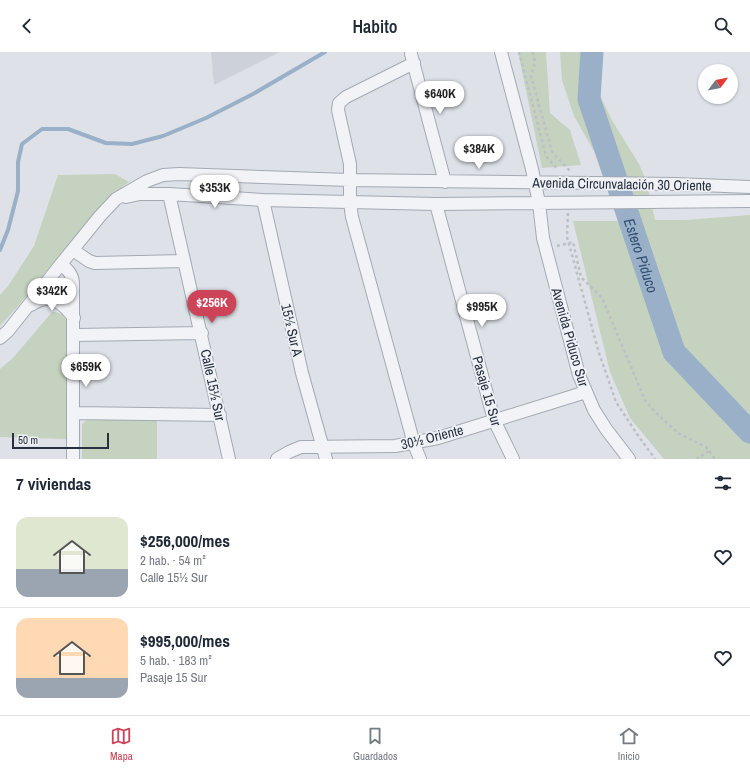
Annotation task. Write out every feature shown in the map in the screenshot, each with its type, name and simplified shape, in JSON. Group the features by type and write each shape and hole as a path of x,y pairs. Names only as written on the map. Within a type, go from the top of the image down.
{"street":[{"name":"Avenida Piduco Sur","path":"501,52 535,182 543,238 575,360 594,410 606,429 629,459"},
{"path":"420,459 414,444 353,222 350,202 350,164 338,110 339,103 346,97 412,58 445,182"},
{"name":"Avenida Circunvalación 30 Oriente","path":"0,338 8,332 61,264 100,216 116,199 147,181 163,175 179,174 445,182 535,182 568,177 608,183 675,184 750,188"},
{"name":"Avenida Circunvalación 30 Oriente","path":"116,199 140,194 169,194 263,200 436,204 750,201"},
{"name":"Calle 15½ Sur","path":"169,194 202,333 229,459"},
{"name":"15½ Sur A","path":"263,200 301,366 326,459"},
{"name":"Pasaje 15 Sur","path":"436,204 494,420 513,459"},
{"path":"73,250 89,261 95,263 184,261"},
{"path":"61,264 73,277 73,459"},
{"path":"28,307 42,299 51,299 61,303 74,318"},
{"path":"74,335 202,333"},
{"name":"30½ Oriente","path":"277,459 288,452 301,447 384,447 414,444 438,438 586,392"},
{"path":"73,413 220,414"}],"path":[{"path":"519,52 546,156 559,171 568,177"},
{"path":"534,52 535,63 531,76 552,152 568,177"},
{"path":"569,203 568,243 599,353 616,402 655,459"},
{"path":"543,238 552,235 556,247 573,242 581,277 602,298 645,400 655,412 678,433 706,447 715,459"},
{"path":"696,459 709,451"}],"shaded area":[{"path":"211,52 280,52 214,85"}],"green space":[{"path":"518,52 546,52 550,113 570,130 581,165 542,168"},
{"path":"560,52 591,52 597,90 613,122 639,164 646,180 655,220 686,220 750,215 750,459 664,459 630,418 610,372 573,221 622,221 596,155 574,116 562,80"},
{"path":"115,174 129,182 111,197 90,219 0,326 0,295 8,286 34,246 58,175"},
{"path":"52,312 61,314 67,321 66,439 0,437 0,369 13,358"},
{"path":"88,419 157,421 157,459 82,459 82,424"}],"waterway":[{"path":"0,250 8,230 18,191 18,162 22,144 42,129 68,129 106,143 132,144 163,136 206,118 253,94 325,52"},
{"name":"Estero Piduco","path":"592,52 589,99 674,352 750,432"}]}
